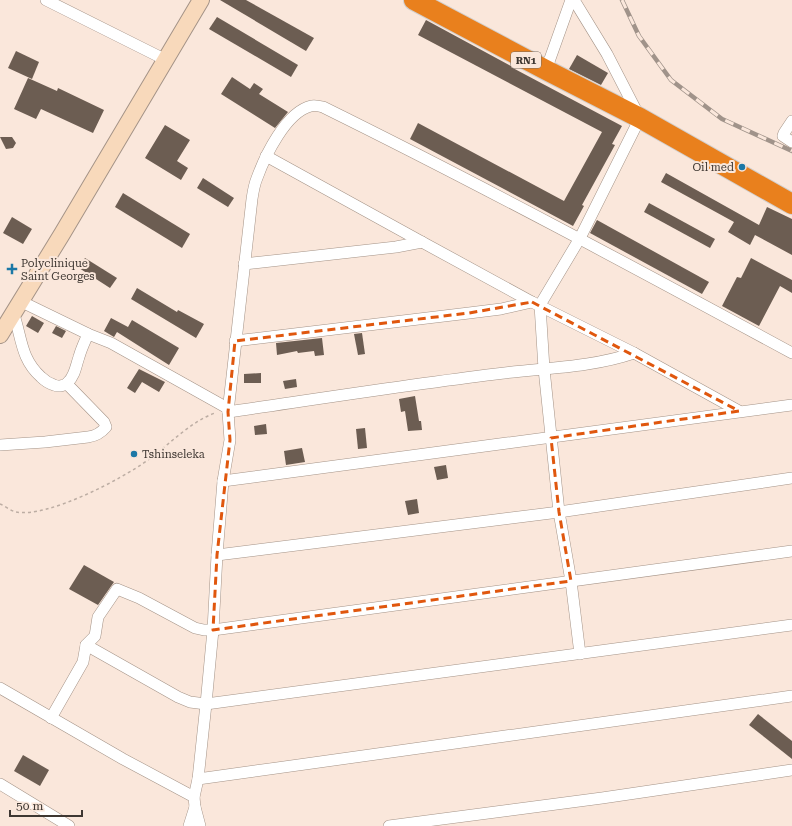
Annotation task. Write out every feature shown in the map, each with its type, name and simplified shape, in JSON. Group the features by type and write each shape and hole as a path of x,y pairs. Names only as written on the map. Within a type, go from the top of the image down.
{"highway":[{"name":"RN1","path":"414,0 640,118 792,204"}],"street":[{"path":"46,0 166,60"},
{"path":"0,336 201,0"},
{"path":"546,70 572,0"},
{"path":"572,0 607,54 640,118 580,238 536,304 559,512 572,582 580,654"},
{"path":"189,826 195,802 206,704 213,630 217,555 224,481 230,440 228,410 252,199 256,179 266,156 289,119 307,107 323,107 417,153 580,238 792,353"},
{"path":"792,121 783,136 792,142"},
{"path":"266,156 536,304 634,353 739,411"},
{"path":"244,264 396,247 422,242"},
{"path":"235,341 469,314 536,304"},
{"path":"17,307 88,334 133,354 228,410 497,373 599,362 617,359 634,353"},
{"path":"17,307 19,338 23,351 37,373 49,384 57,386 67,384 72,376 88,334"},
{"path":"0,445 88,437 94,436 102,431 106,427 104,422 67,384"},
{"path":"224,481 792,405"},
{"path":"217,555 559,512 792,478"},
{"path":"51,718 82,662 86,645 96,636 98,617 117,589 132,595 195,628 213,630 792,551"},
{"path":"86,645 178,697 190,702 206,704 792,625"},
{"path":"0,688 195,802 200,826"},
{"path":"198,779 792,696"},
{"path":"389,826 602,798 792,770"},
{"path":"0,784 69,826"}],"path":[{"path":"0,504 16,512 31,512 47,509 68,502 104,486 147,461 203,417 228,410"}],"highlighted area":[{"path":"532,302 739,411 551,438 559,512 571,581 213,630 217,555 230,440 228,412 235,341 469,313"}],"building":[{"path":"220,0 246,0 314,38 306,51"},
{"path":"217,17 298,65 291,77 209,29"},
{"path":"426,20 622,126 612,144 615,145 582,205 584,206 573,226 410,139 418,123 564,201 602,132 418,35"},
{"path":"16,51 39,62 32,79 8,68"},
{"path":"577,55 608,73 601,85 569,69"},
{"path":"232,77 250,89 254,83 263,89 259,94 288,112 275,128 221,94"},
{"path":"28,78 57,91 58,88 104,110 93,133 41,109 36,119 14,109"},
{"path":"165,125 190,140 177,161 188,168 181,180 145,158"},
{"path":"0,137 12,137 16,143 13,148 6,149"},
{"path":"666,173 759,225 767,207 792,219 792,255 755,235 750,245 728,232 734,222 661,182"},
{"path":"203,178 234,198 228,207 197,188"},
{"path":"123,193 190,234 182,248 115,207"},
{"path":"649,203 715,239 710,248 644,212"},
{"path":"12,217 32,229 23,244 3,233"},
{"path":"597,220 709,282 702,294 590,233"},
{"path":"85,258 117,278 110,288 79,268"},
{"path":"751,258 792,280 792,293 780,286 759,326 722,306 737,277 741,278"},
{"path":"137,288 177,312 178,310 204,324 196,338 131,299"},
{"path":"32,316 44,323 38,333 26,326"},
{"path":"111,318 128,327 132,320 179,348 169,365 117,332 114,337 104,331"},
{"path":"56,326 66,331 62,338 52,333"},
{"path":"362,333 365,354 358,355 354,334"},
{"path":"322,338 324,355 315,356 314,351 298,353 297,351 277,355 276,343"},
{"path":"139,369 165,382 159,392 142,382 135,393 127,388"},
{"path":"261,373 261,383 244,383 244,374"},
{"path":"296,379 297,387 285,389 283,381"},
{"path":"415,396 422,430 408,431 405,411 401,412 399,399"},
{"path":"266,424 267,434 255,435 254,426"},
{"path":"365,428 367,448 358,449 356,429"},
{"path":"302,448 305,462 286,465 284,451"},
{"path":"446,465 448,478 437,480 434,467"},
{"path":"417,499 419,513 408,515 405,501"},
{"path":"84,565 114,582 98,605 69,589"},
{"path":"758,714 792,741 792,759 749,725"},
{"path":"23,755 49,770 40,786 14,771"}],"railway":[{"path":"622,0 639,36 671,80 722,119 792,151"}],"place":[{"name":"Oil med","path":"742,167"},
{"name":"Polyclinique Saint Georges","path":"12,269"},
{"name":"Tshinseleka","path":"134,454"}]}
